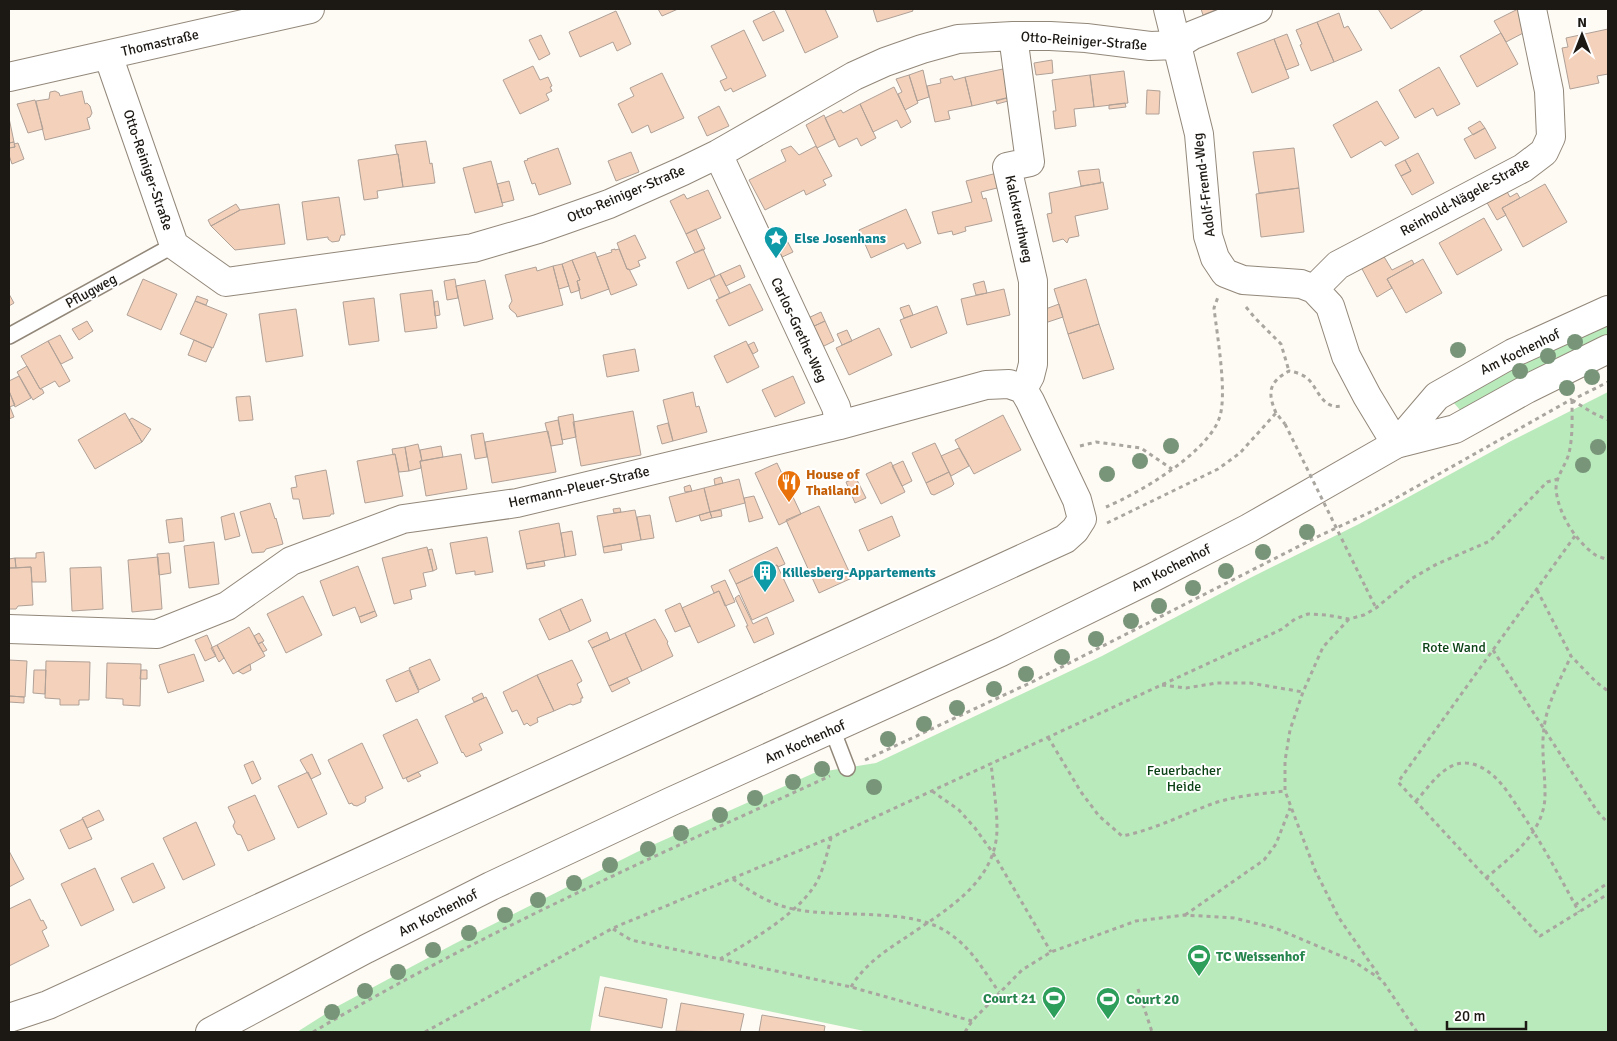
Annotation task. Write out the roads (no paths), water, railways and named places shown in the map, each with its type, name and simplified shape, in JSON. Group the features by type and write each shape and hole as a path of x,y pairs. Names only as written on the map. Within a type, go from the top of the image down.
{"street":[{"name":"Thomastraße","path":"9,76 310,9"},
{"name":"Adolf-Fremd-Weg","path":"1168,9 1199,134 1208,236 1215,258 1234,277 1301,284 1314,289"},
{"name":"Otto-Reiniger-Straße","path":"108,55 174,246 226,282 473,248 571,218 643,190 718,154 836,85 885,62 922,49 958,40 1014,36 1086,38 1150,46 1177,45 1193,35 1258,9"},
{"name":"Reinhold-Nägele-Straße","path":"1314,289 1338,265 1523,168 1544,152 1551,137 1549,91 1532,9"},
{"name":"Kalckreuthweg","path":"1014,36 1030,162 1007,167 1032,281 1033,364 1030,376 1023,389"},
{"name":"Carlos-Grethe-Weg","path":"718,154 836,407 840,425"},
{"path":"1314,289 1330,306 1346,356 1367,396 1396,444"},
{"name":"Am Kochenhof","path":"1396,444 1437,396 1514,353 1608,310"},
{"name":"Am Kochenhof","path":"210,1032 366,949 491,886 670,802 1001,652 1249,528 1396,444 1455,429 1527,389 1608,349"},
{"name":"Hermann-Pleuer-Straße","path":"9,629 157,634 227,606 292,561 403,519 517,503 840,425 986,385 1009,384 1023,389"},
{"path":"9,1018 48,1005 119,973 623,740 1065,539 1075,530 1082,519 1077,500 1023,389"}],"lane":[{"name":"Pflugweg","path":"9,336 174,246"},
{"path":"832,730 847,768"}],"place":[{"name":"Else Josenhans","path":"776,259"},
{"name":"House of Thailand","path":"789,503"},
{"name":"Killesberg-Appartements","path":"765,593"},
{"name":"TC Weissenhof","path":"1199,977"},
{"name":"Court 21","path":"1054,1019"},
{"name":"Court 20","path":"1108,1020"}],"park label":[{"name":"Rote Wand","path":"1454,647"},
{"name":"Feuerbacher Heide","path":"1184,778"}]}
